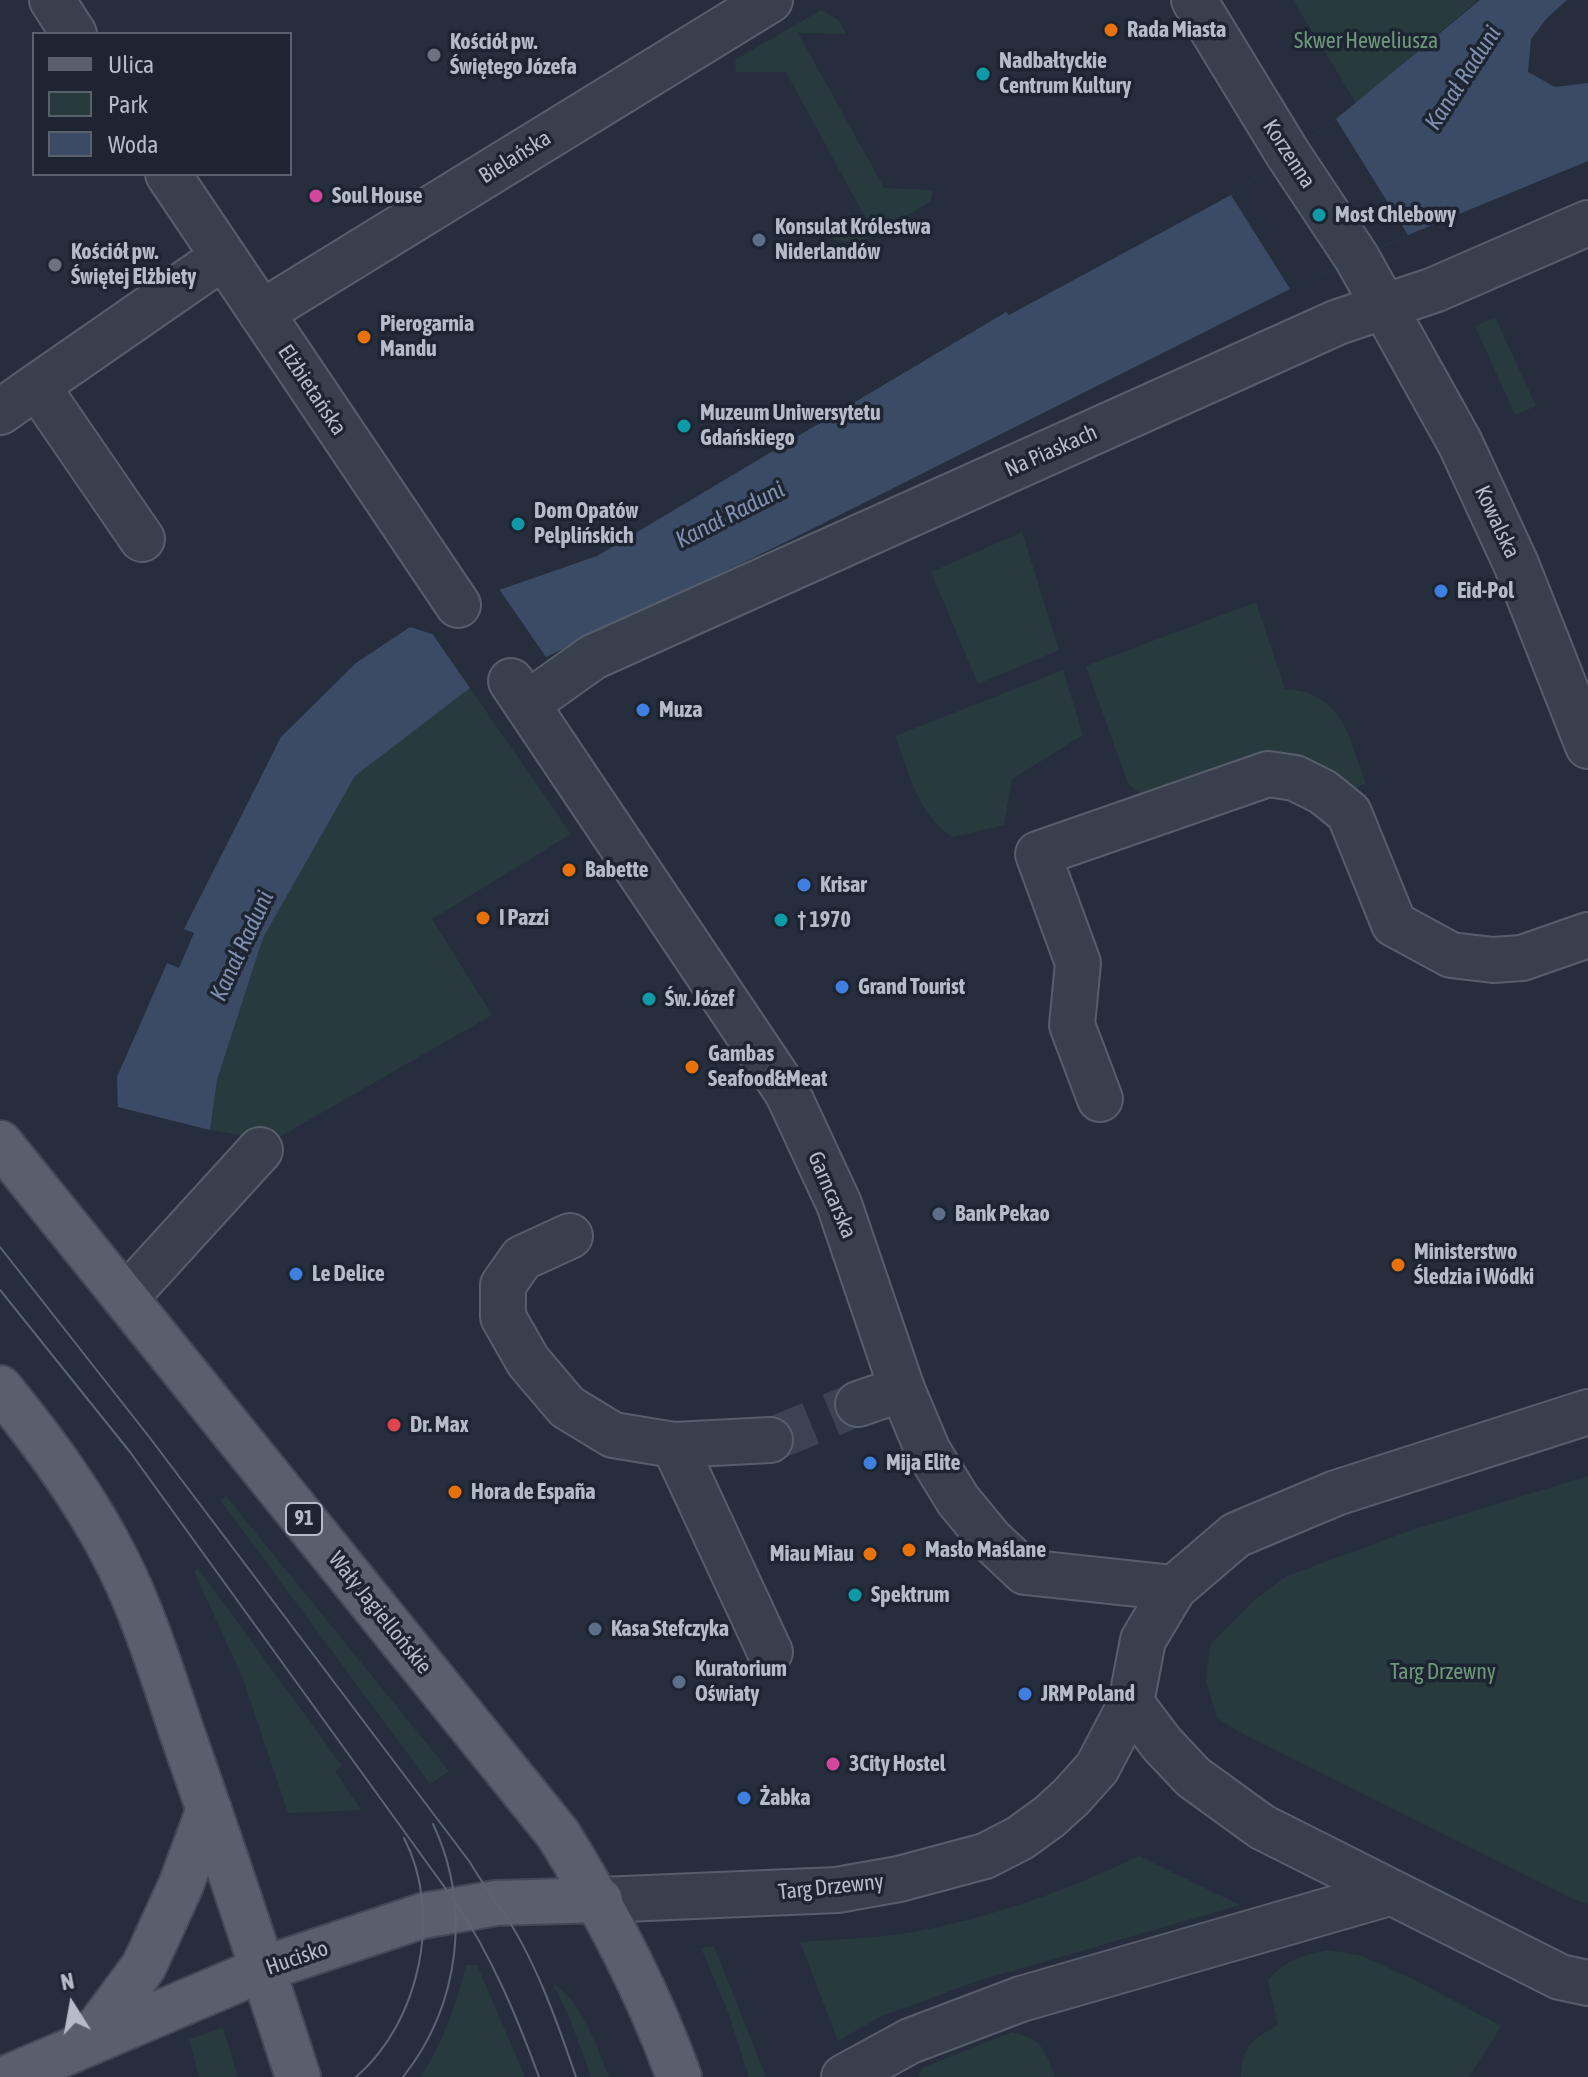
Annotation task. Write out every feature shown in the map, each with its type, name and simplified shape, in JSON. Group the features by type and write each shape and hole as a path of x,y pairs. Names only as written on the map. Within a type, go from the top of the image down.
{"main road":[{"name":"Wały Jagiellońskie","path":"0,1143 558,1834 600,1900 655,2016 679,2077"},
{"path":"0,1388 33,1429 92,1514 140,1611 298,2077"},
{"path":"86,2044 144,1966 181,1885 209,1809"},
{"name":"Hucisko","path":"9,2077 263,1969 422,1916 496,1903 600,1900"}],"street":[{"path":"52,0 73,32"},
{"name":"Bielańska","path":"261,313 770,0"},
{"name":"Korzenna","path":"1194,0 1385,307"},
{"name":"Elżbietańska","path":"169,176 458,605"},
{"name":"Na Piaskach","path":"519,693 1338,322 1434,290 1588,223"},
{"path":"0,412 223,257"},
{"name":"Kowalska","path":"1385,307 1460,443 1497,522 1588,746"},
{"path":"37,386 142,539"},
{"name":"Garncarska","path":"519,693 787,1092 839,1204 902,1389 928,1451 958,1500 991,1540 1025,1572 1174,1588"},
{"path":"1100,1099 1072,1025 1078,963 1038,854 1268,774 1295,778 1323,792 1349,813 1394,924 1451,955 1493,960 1522,958 1588,935"},
{"path":"125,1298 260,1150"},
{"path":"570,1236 522,1258 503,1285 503,1317 528,1361 567,1407 613,1435 674,1445 770,1440"},
{"path":"858,1404 902,1389"},
{"name":"Targ Drzewny","path":"600,1900 837,1890 899,1879 985,1856 1020,1838 1071,1797 1097,1768 1131,1703 1143,1640 1174,1588 1236,1535 1336,1493 1588,1412"},
{"path":"674,1445 770,1652"},
{"path":"1131,1703 1162,1744 1193,1777 1262,1827 1560,1977 1588,1983"},
{"path":"844,2077 910,2041 1021,1999 1389,1893"}],"green space":[{"name":"Skwer Heweliusza","path":"1293,0 1478,0 1356,103"},
{"path":"821,10 838,20 847,34 798,33 884,188 933,190 930,202 859,243 835,240 821,227 870,226 786,72 736,72 735,60"},
{"path":"1495,317 1536,406 1515,415 1475,326"},
{"path":"1022,532 1059,650 978,684 931,572"},
{"path":"1256,602 1285,689 1304,692 1332,708 1348,734 1366,783 1355,788 1306,757 1284,755 1146,797 1128,784 1086,666"},
{"path":"1063,670 1083,735 1012,779 1004,825 953,837 941,828 923,805 895,736"},
{"path":"470,688 571,834 432,919 492,1015 274,1140 210,1130 217,1080 263,938 355,776"},
{"name":"Targ Drzewny","path":"1588,1476 1588,1904 1243,1734 1217,1718 1206,1681 1210,1645 1253,1601 1287,1576 1412,1530"},
{"path":"226,1496 449,1771 430,1784 221,1501"},
{"path":"198,1568 342,1766 335,1771 361,1810 288,1813 243,1679 194,1571"},
{"path":"1139,1856 1240,1905 977,1981 880,2017 838,2041 800,1942 865,1938 956,1923 1036,1899"},
{"path":"714,1946 766,2077 749,2077 728,2012 701,1948"},
{"path":"1329,1950 1362,1956 1417,1981 1501,2026 1469,2077 1241,2077 1250,2045 1278,2025 1268,1981 1295,1960"},
{"path":"466,1965 477,1965 525,2077 421,2077 448,2023"},
{"path":"553,1983 581,2014 609,2077 591,2077"},
{"path":"223,2028 238,2077 199,2077 189,2039"},
{"path":"1012,2032 1030,2038 1041,2047 1055,2077 918,2077 922,2068"}],"water":[{"name":"Kanał Raduni","path":"1480,0 1567,0 1547,18 1531,39 1528,72 1555,87 1588,83 1588,161 1408,235 1290,289 794,538 546,657 470,688 355,776 263,938 217,1080 210,1130 118,1107 117,1077 167,963 179,968 194,933 184,929 281,737 356,663 410,627 432,634 499,590 597,556 1006,312 1009,315 1231,195 1336,119"}],"pier":[{"name":"Most Chlebowy","path":"1336,119 1408,235 1290,289 1231,195"},
{"path":"497,586 546,657 529,668 472,691 429,629"}],"tunnel":[{"path":"770,1440 858,1404"}],"tram line":[{"path":"0,1247 150,1438 469,1861 512,1926 534,1967 576,2077"},
{"path":"0,1290 130,1452 456,1903 503,1988 539,2077"},
{"path":"403,2077 437,2019 448,1987 454,1955 456,1922 453,1888 433,1824"},
{"path":"356,2077 378,2054 396,2027 410,1997 419,1965 423,1932 422,1899 416,1868 404,1838"}],"place":[{"name":"Rada Miasta","path":"1111,30"},
{"name":"Kościół pw. Świętego Józefa","path":"434,55"},
{"name":"Nadbałtyckie Centrum Kultury","path":"983,74"},
{"name":"Soul House","path":"316,196"},
{"name":"Most Chlebowy","path":"1319,215"},
{"name":"Konsulat Królestwa Niderlandów","path":"759,240"},
{"name":"Kościół pw. Świętej Elżbiety","path":"55,265"},
{"name":"Pierogarnia Mandu","path":"364,337"},
{"name":"Muzeum Uniwersytetu Gdańskiego","path":"684,426"},
{"name":"Dom Opatów Pelplińskich","path":"518,524"},
{"name":"Eid-Pol","path":"1441,591"},
{"name":"Muza","path":"643,710"},
{"name":"Babette","path":"569,870"},
{"name":"Krisar","path":"804,885"},
{"name":"I Pazzi","path":"483,918"},
{"name":"† 1970","path":"781,920"},
{"name":"Grand Tourist","path":"842,987"},
{"name":"Św. Józef","path":"649,999"},
{"name":"Gambas Seafood&Meat","path":"692,1067"},
{"name":"Bank Pekao","path":"939,1214"},
{"name":"Ministerstwo Śledzia i Wódki","path":"1398,1265"},
{"name":"Le Delice","path":"296,1274"},
{"name":"Dr. Max","path":"394,1425"},
{"name":"Mija Elite","path":"870,1463"},
{"name":"Hora de España","path":"455,1492"},
{"name":"Masło Maślane","path":"909,1550"},
{"name":"Miau Miau","path":"870,1554"},
{"name":"Spektrum","path":"855,1595"},
{"name":"Kasa Stefczyka","path":"595,1629"},
{"name":"Kuratorium Oświaty","path":"679,1682"},
{"name":"JRM Poland","path":"1025,1694"},
{"name":"3City Hostel","path":"833,1764"},
{"name":"Żabka","path":"744,1798"}]}
